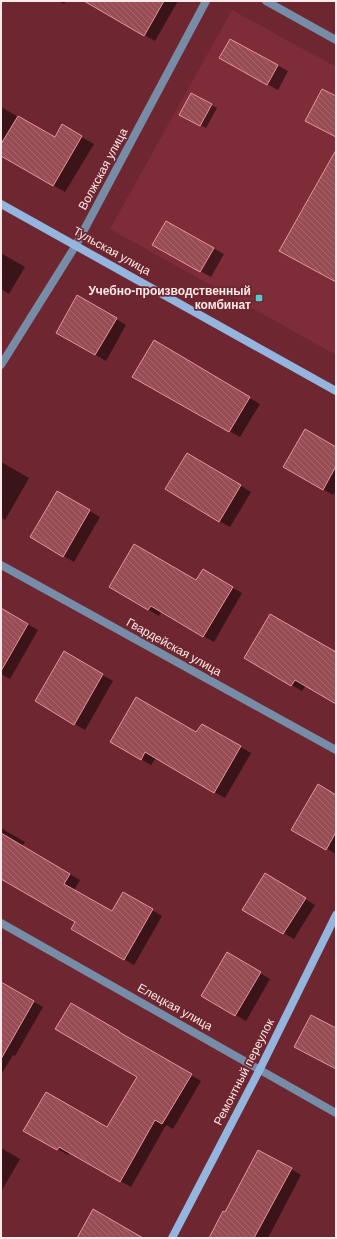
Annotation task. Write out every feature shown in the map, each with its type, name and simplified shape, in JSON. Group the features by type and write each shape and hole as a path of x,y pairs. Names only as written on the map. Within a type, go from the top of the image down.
{"main road":[{"name":"Тульская улица","path":"1,204 336,391"},
{"name":"Ремонтный переулок","path":"172,1238 260,1069 336,915"}],"street":[{"name":"Волжская улица","path":"1,365 76,245 206,1"},
{"path":"266,1 336,40"},
{"name":"Гвардейская улица","path":"1,566 336,750"},
{"name":"Елецкая улица","path":"1,923 336,1113"}],"shaded area":[{"path":"232,10 336,67 336,355 110,229"}],"building":[{"path":"84,1 164,1 144,36"},
{"path":"230,39 278,65 267,85 219,58"},
{"path":"322,89 336,96 336,137 305,121"},
{"path":"191,93 212,104 200,126 179,115"},
{"path":"18,116 55,137 62,124 82,136 53,186 1,156 1,144"},
{"path":"336,150 336,282 279,251"},
{"path":"166,221 214,248 200,272 152,245"},
{"path":"77,295 117,318 95,355 56,333"},
{"path":"154,340 250,397 229,432 132,377"},
{"path":"305,429 336,447 336,466 323,490 283,467"},
{"path":"187,453 241,485 219,522 165,489"},
{"path":"57,491 90,510 63,557 30,537"},
{"path":"134,544 196,580 203,569 233,587 203,637 151,606 148,610 109,587"},
{"path":"1,608 28,624 1,671"},
{"path":"270,614 336,652 336,704 295,680 291,686 244,658"},
{"path":"64,651 103,674 74,725 35,701"},
{"path":"136,697 196,732 202,724 241,746 214,793 145,752 141,760 110,742"},
{"path":"318,784 336,795 336,832 326,850 291,830"},
{"path":"1,833 70,874 64,884 112,911 123,892 153,909 124,960 71,929 75,922 1,879"},
{"path":"265,873 306,898 283,934 242,910"},
{"path":"227,952 261,972 235,1016 201,996"},
{"path":"1,982 34,1001 1,1059"},
{"path":"71,1003 192,1074 162,1124 155,1120 120,1182 59,1147 57,1150 23,1131 46,1092 107,1127 137,1077 55,1029"},
{"path":"311,1015 336,1028 336,1069 294,1047"},
{"path":"258,1150 292,1168 254,1238 209,1238 223,1211 225,1212"},
{"path":"93,1209 143,1238 77,1238"}],"place":[{"name":"Учебно-производственный комбинат","path":"259,298"}]}
